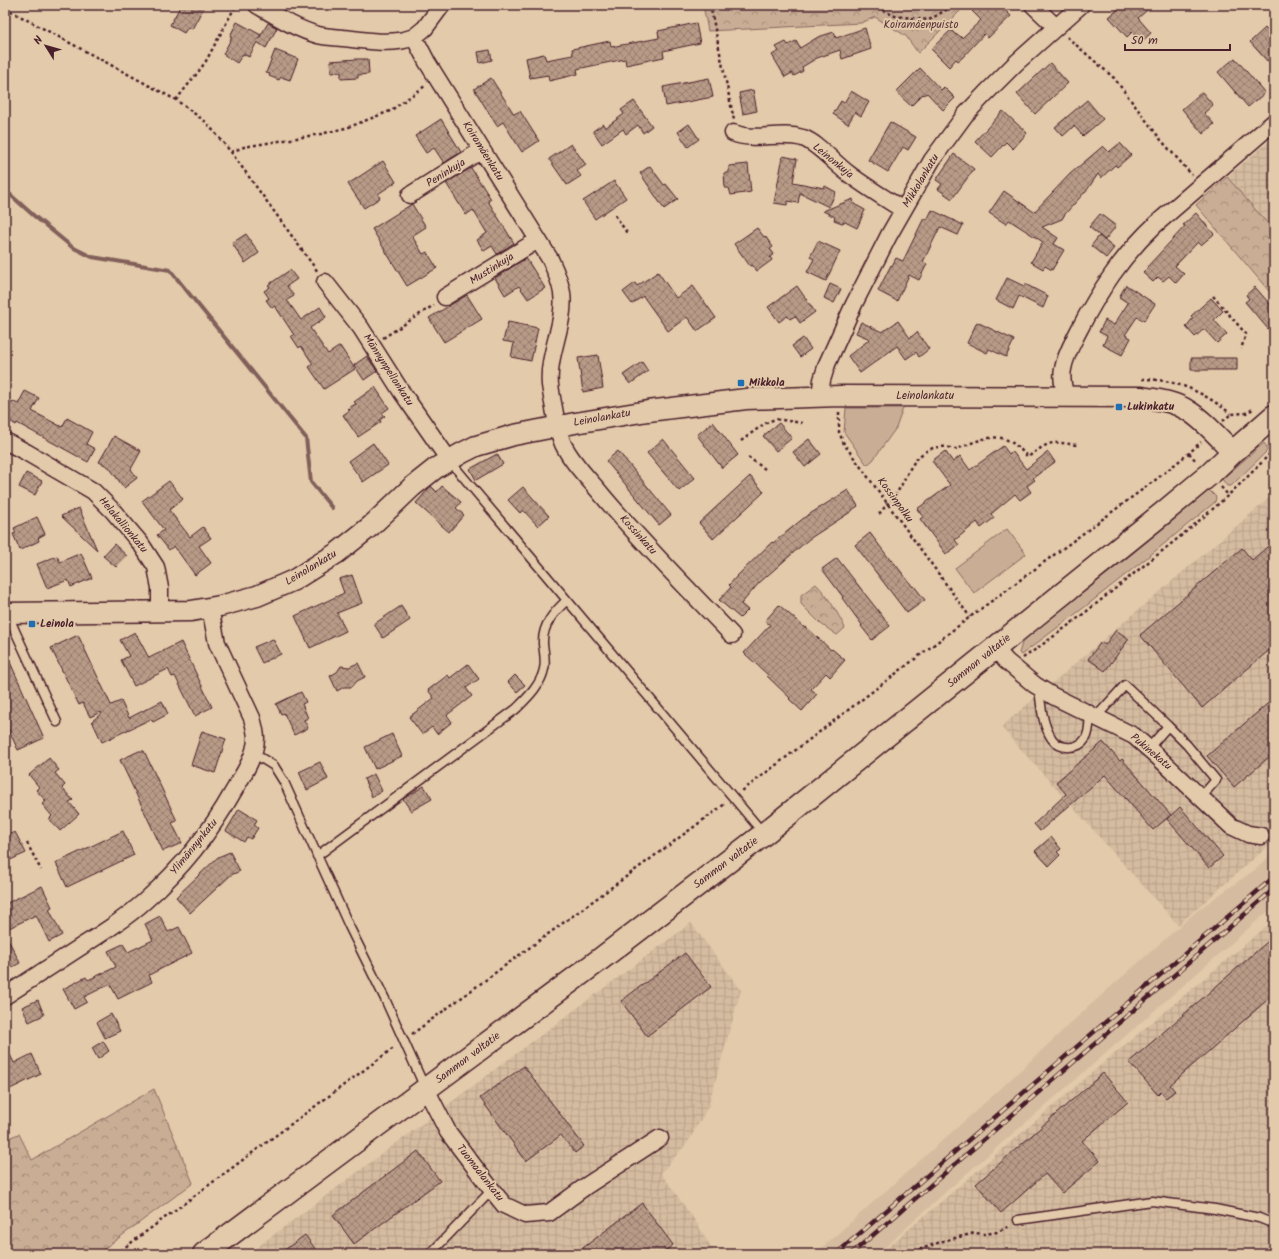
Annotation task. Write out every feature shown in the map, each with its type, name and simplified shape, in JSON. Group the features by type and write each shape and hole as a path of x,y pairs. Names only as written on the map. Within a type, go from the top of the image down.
{"main road":[{"name":"Sammon valtatie","path":"204,1254 598,961 764,834 1210,474 1233,452 1267,410"}],"street":[{"path":"257,5 290,24 318,35 390,42 414,37 425,28 442,5"},
{"path":"1033,5 1056,27"},
{"name":"Mikkolankatu","path":"820,397 822,380 827,364 854,304 903,210 945,140 965,115 1015,64 1082,5"},
{"name":"Koiramäenkatu","path":"414,37 427,62 550,259 558,276 562,294 562,303 560,325 550,365 550,385 558,426"},
{"path":"1066,396 1062,380 1065,358 1087,315 1117,266 1139,240 1201,184 1274,122"},
{"name":"Leinonkuja","path":"733,133 751,137 777,135 802,138 810,142 849,174 903,210"},
{"name":"Peninkuja","path":"410,195 482,150"},
{"name":"Mustinkuja","path":"445,297 538,240"},
{"name":"Männynpellonkatu","path":"325,282 362,328 401,391 449,460"},
{"name":"Leinolankatu","path":"7,613 191,611 210,608 257,596 294,580 337,553 371,526 424,476 462,453 494,440 514,435 558,426 699,404 746,399 840,396 1142,396 1170,402 1186,409 1212,431 1233,452"},
{"name":"Kossinkatu","path":"558,426 563,444 574,461 601,494 648,547 732,634"},
{"name":"Helakallionkatu","path":"5,441 87,488 103,500 113,511 141,544 156,567 160,588 160,612"},
{"name":"Ylimännynkatu","path":"5,996 113,926 166,882 209,832 248,764 253,753 256,738 252,718 217,643 210,608"},
{"name":"Pukinekatu","path":"995,648 1011,666 1053,696 1134,736 1231,826 1248,834 1261,836"},
{"name":"Tuomaalankatu","path":"426,1089 448,1132 492,1190 504,1205 525,1215 549,1213 586,1186 660,1138"}],"lane":[{"path":"449,460 764,834"},
{"path":"318,856 516,709 531,694 544,669 543,638 546,625 554,613 567,600"},
{"path":"7,613 57,722"},
{"path":"1039,687 1044,723 1052,740 1066,748 1081,744 1086,738 1093,715 1125,685 1187,745 1216,780 1201,797"},
{"path":"1148,749 1168,726"},
{"path":"253,753 267,761 279,773 284,782 349,926 385,999 426,1089"},
{"path":"430,1254 492,1190"},
{"path":"1018,1220 1152,1201 1215,1209 1259,1218 1274,1224"}],"path":[{"path":"176,100 206,61 236,5"},
{"path":"710,5 734,120 733,133"},
{"path":"872,5 896,16 929,20 954,5"},
{"path":"5,8 176,100 206,122 231,152 325,282"},
{"path":"1056,27 1114,78 1161,140 1201,184"},
{"path":"231,152 244,148 349,128 390,111 437,77"},
{"path":"615,215 627,233"},
{"path":"1213,296 1246,334 1242,349"},
{"path":"372,344 445,297"},
{"path":"1140,379 1180,385 1202,393 1231,414"},
{"name":"Kossinpolku","path":"840,396 839,432 844,444 970,617"},
{"path":"116,1254 734,798 970,617 1158,478 1190,453 1231,414 1267,410"},
{"path":"741,441 764,424 775,419 802,423"},
{"path":"879,514 893,497 915,462 934,447 942,446 955,449 980,440 1002,438 1015,444 1028,457 1049,443 1058,442 1078,445"},
{"path":"1011,666 1057,634 1177,540 1228,495 1274,449"},
{"path":"748,457 765,469"},
{"path":"27,843 41,870"},
{"path":"908,1254 949,1239 974,1233 986,1234 998,1232 1007,1228 1018,1220"}],"shaded area":[{"path":"1274,137 1274,231 1227,177"},
{"path":"1274,494 1274,841 1178,925 1001,727"},
{"path":"1274,852 1274,906 950,1188 878,1254 815,1254 997,1092 1087,1008 1198,910 1256,869"},
{"path":"1274,920 1274,1254 880,1254 1095,1070"},
{"path":"691,923 741,990 708,1107 688,1142 661,1173 696,1222 715,1254 248,1254"}],"green space":[{"name":"Koiramäenpuisto","path":"703,5 920,5 922,7 924,5 966,5 918,53 906,36 875,17 861,23 708,31"},
{"path":"1227,177 1274,231 1274,297 1196,205"},
{"path":"846,408 903,408 896,428 873,460 867,465 844,432"},
{"path":"1264,443 1267,447 1267,451 1231,486 1227,486 1222,479"},
{"path":"1209,490 1216,497 1215,502 1086,606 1021,655 1019,653 1022,643 1028,636 1121,563"},
{"path":"1007,529 1026,554 974,593 955,568"},
{"path":"816,584 825,594 845,628 837,635 821,624 801,604 801,595"},
{"path":"154,1089 193,1183 97,1254 5,1254 5,1139 19,1134 32,1160"}],"building":[{"path":"181,5 205,5 192,29 188,27 184,33 170,25"},
{"path":"979,5 1000,5 1011,16 988,38 984,34 963,57 958,61 956,59 949,67 931,49 951,30 962,38 981,20 972,11"},
{"path":"1123,5 1153,5 1138,18 1151,33 1141,42 1132,32 1127,37 1109,17"},
{"path":"237,22 261,35 268,23 277,28 266,48 257,42 249,57 243,54 237,63 223,54 232,37 230,36"},
{"path":"696,23 700,43 663,51 664,57 626,65 625,59 577,69 578,74 549,81 548,75 530,78 526,58 544,54 546,60 573,55 572,49 610,41 611,47 659,38 658,31"},
{"path":"865,28 871,49 842,59 840,50 817,58 802,67 803,71 794,76 792,73 785,77 772,55 779,51 776,47 786,42 788,45 796,41 800,48 818,37 834,32 836,38"},
{"path":"1265,28 1274,38 1274,55 1267,61 1250,42"},
{"path":"275,50 298,59 290,80 281,77 279,80 269,76 270,74 266,73"},
{"path":"490,50 492,60 480,63 478,52"},
{"path":"1235,58 1265,93 1248,107 1218,72"},
{"path":"368,59 369,74 358,75 358,78 341,79 341,72 331,73 330,61"},
{"path":"1050,63 1068,83 1035,114 1017,94"},
{"path":"920,68 941,90 944,87 955,98 943,110 927,93 924,95 923,94 911,106 896,92"},
{"path":"491,78 514,114 520,111 539,141 522,152 503,122 497,126 474,89"},
{"path":"709,78 713,97 666,106 663,87"},
{"path":"753,90 757,111 743,114 739,93"},
{"path":"851,91 869,102 861,116 855,112 848,124 833,114 841,101 844,103"},
{"path":"1202,92 1213,105 1204,113 1214,124 1203,134 1182,109"},
{"path":"1087,100 1103,119 1083,136 1074,126 1063,136 1055,127"},
{"path":"634,101 652,126 643,133 638,125 626,134 623,129 602,144 593,131 603,124 605,128 624,114 621,110"},
{"path":"1003,111 1027,133 1013,149 1006,142 992,157 975,141"},
{"path":"441,119 461,152 444,163 434,148 426,153 415,136"},
{"path":"890,122 916,137 908,150 903,147 888,172 868,160"},
{"path":"689,124 699,139 688,147 678,132"},
{"path":"1120,143 1131,155 1117,167 1115,165 1101,178 1098,174 1085,193 1062,219 1042,227 1058,238 1054,244 1064,250 1052,270 1045,266 1043,269 1031,262 1043,242 1009,220 1006,224 989,213 1004,191 1034,212 1070,174 1103,146 1109,152"},
{"path":"571,144 586,165 577,171 581,176 567,185 549,159"},
{"path":"954,154 974,169 952,199 938,189 942,184 936,180"},
{"path":"783,156 797,159 793,182 824,188 825,186 836,192 829,207 800,193 798,203 788,201 787,205 774,203"},
{"path":"383,161 396,182 378,194 380,198 364,208 348,184"},
{"path":"748,164 751,192 731,195 729,188 725,188 724,173 729,173 729,166"},
{"path":"650,166 664,185 666,184 678,199 664,209 640,173"},
{"path":"471,168 491,199 488,201 514,243 497,254 492,246 484,251 477,240 487,233 473,210 466,215 446,183"},
{"path":"614,181 626,198 595,219 583,201"},
{"path":"853,199 854,204 865,210 857,228 845,222 842,223 834,220 835,217 823,211"},
{"path":"412,204 426,227 412,236 423,254 427,252 437,268 407,286 372,229"},
{"path":"932,210 963,225 958,235 940,227 923,262 927,264 919,280 909,275 897,301 878,291 896,258 903,261 924,218 927,220"},
{"path":"1196,213 1214,234 1201,245 1198,242 1175,266 1184,274 1176,283 1169,276 1163,281 1158,277 1153,282 1143,273 1185,226 1183,225"},
{"path":"1100,214 1116,226 1105,240 1089,227"},
{"path":"757,228 773,247 770,249 774,254 770,257 772,260 757,271 752,265 750,266 734,244"},
{"path":"246,234 259,253 245,263 232,243"},
{"path":"1099,236 1114,248 1106,258 1091,246"},
{"path":"818,241 840,251 826,281 807,272 814,259 810,257"},
{"path":"526,258 545,288 528,299 519,286 505,295 495,278"},
{"path":"290,270 297,279 287,286 294,296 287,300 301,320 320,307 326,317 310,328 328,354 340,346 355,369 324,389 309,367 313,364 301,346 299,348 291,336 294,335 275,306 272,308 266,300 269,298 264,291 270,287 268,285"},
{"path":"658,272 676,298 693,286 716,318 697,331 687,317 668,331 643,296 632,304 623,292 635,283 637,286"},
{"path":"1007,278 1024,286 1025,284 1048,296 1043,308 1019,296 1013,309 996,300"},
{"path":"830,284 841,289 834,303 824,298"},
{"path":"1126,285 1155,304 1144,321 1137,317 1125,335 1131,338 1122,355 1103,345 1107,336 1099,332 1105,320 1114,325 1128,303 1119,297"},
{"path":"797,286 815,312 800,323 795,316 790,319 787,316 779,322 768,307"},
{"path":"1255,287 1274,309 1274,336 1245,302 1249,299 1246,295"},
{"path":"467,295 482,319 444,342 429,318"},
{"path":"1211,298 1223,311 1214,320 1227,334 1217,343 1204,329 1195,337 1186,327 1193,318 1191,316"},
{"path":"898,321 910,338 917,332 929,349 919,357 916,352 906,359 897,346 860,373 848,356 870,339 856,333 861,322 882,332"},
{"path":"508,322 538,328 531,361 511,357 514,343 503,341"},
{"path":"977,322 1014,340 1006,357 989,349 987,353 967,343"},
{"path":"803,338 811,349 800,357 792,346"},
{"path":"598,355 603,388 583,392 578,358"},
{"path":"367,356 377,371 364,380 354,365"},
{"path":"1191,358 1237,358 1237,370 1191,370"},
{"path":"642,362 648,371 630,384 623,375"},
{"path":"375,387 389,408 382,413 385,416 380,420 381,422 358,437 343,415 350,410 348,408 356,404 354,402"},
{"path":"25,391 39,398 32,411 62,427 67,418 92,432 86,444 95,449 88,462 17,423 16,425 5,418 5,412 12,401 18,404"},
{"path":"713,422 738,455 722,468 697,435"},
{"path":"779,423 792,438 776,451 763,436"},
{"path":"114,436 141,451 131,469 137,478 124,488 109,467 99,462"},
{"path":"663,439 695,478 679,491 647,453"},
{"path":"809,439 821,454 805,467 793,452"},
{"path":"373,443 388,465 363,482 348,461"},
{"path":"1003,446 1009,454 1012,451 1026,469 1048,452 1055,462 1033,478 1035,480 1027,486 1031,492 1020,500 1015,494 991,514 994,518 981,528 977,522 955,540 959,545 946,554 920,519 923,517 917,509 950,485 932,461 945,451 953,462 960,456 970,470"},
{"path":"618,451 671,515 659,525 606,461"},
{"path":"497,454 503,464 476,480 470,469"},
{"path":"26,473 42,481 35,495 19,487"},
{"path":"750,476 764,492 713,539 699,523"},
{"path":"169,481 183,499 169,510 190,537 203,527 211,538 199,546 211,563 195,575 174,546 169,550 157,535 164,530 142,501"},
{"path":"431,486 437,492 442,486 461,502 456,508 464,515 449,532 416,503"},
{"path":"523,487 549,516 538,526 523,510 520,513 508,500"},
{"path":"848,490 858,506 809,539 759,583 741,604 748,610 740,618 719,600 731,587 729,585 737,576 772,542 773,543 805,517"},
{"path":"79,508 97,550 61,516"},
{"path":"37,517 45,534 38,538 39,541 20,550 13,534 16,533 14,528"},
{"path":"870,533 891,561 892,560 925,600 907,613 855,545"},
{"path":"1274,541 1274,646 1202,708 1140,635 1242,548 1252,560"},
{"path":"114,544 127,556 116,567 103,556"},
{"path":"81,553 92,578 71,587 68,580 47,588 37,564 57,556 60,562"},
{"path":"837,558 890,626 872,640 822,569"},
{"path":"352,575 362,603 337,613 346,631 310,648 295,616 344,593 339,579"},
{"path":"779,605 831,650 832,649 845,660 830,677 826,673 811,689 817,694 802,711 767,676 768,675 744,653 770,625 765,621"},
{"path":"401,606 410,620 383,638 374,624"},
{"path":"1116,630 1129,639 1105,671 1088,659 1101,642 1105,645"},
{"path":"135,632 149,658 181,642 212,707 195,716 175,676 172,677 168,669 134,686 121,660 129,656 120,640"},
{"path":"78,635 111,705 121,701 129,718 162,701 168,714 153,722 151,719 102,742 92,721 102,713 101,712 90,717 83,703 79,705 51,648"},
{"path":"273,639 281,654 262,663 254,647"},
{"path":"5,651 44,738 18,750 5,722"},
{"path":"358,663 365,677 357,681 352,687 344,687 337,691 330,676 337,672 341,666 349,667"},
{"path":"468,664 479,679 466,688 472,696 447,715 452,722 437,734 432,727 422,734 409,717 434,698 428,690 448,675 450,678"},
{"path":"515,675 525,685 517,692 508,682"},
{"path":"301,692 306,702 302,704 308,718 304,720 308,728 294,735 284,713 281,714 276,704"},
{"path":"1274,698 1274,753 1234,787 1207,756"},
{"path":"202,731 226,739 215,773 191,765"},
{"path":"392,734 402,756 375,769 365,747"},
{"path":"1103,742 1120,761 1122,759 1171,815 1153,830 1105,775 1040,831 1034,824 1066,794 1056,782"},
{"path":"139,751 144,751 177,821 172,823 182,843 163,851 120,760"},
{"path":"49,758 59,770 55,773 65,785 62,788 73,800 69,802 79,814 60,831 49,819 52,816 42,804 46,801 36,790 39,787 29,775"},
{"path":"320,762 328,779 307,790 299,772"},
{"path":"374,774 382,791 372,797 364,779"},
{"path":"424,786 432,799 411,811 403,799"},
{"path":"1180,807 1223,856 1209,868 1167,819"},
{"path":"239,809 257,820 254,825 258,828 251,839 247,837 244,842 226,831"},
{"path":"123,831 134,855 67,887 56,863"},
{"path":"15,832 26,853 8,861 5,854 5,836"},
{"path":"1051,837 1061,849 1057,852 1060,855 1049,866 1035,851"},
{"path":"230,852 240,871 231,875 190,913 176,897 218,857"},
{"path":"42,886 52,907 49,909 62,935 49,942 36,915 5,930 5,904"},
{"path":"160,916 168,932 179,927 192,953 149,975 152,982 118,999 110,984 84,997 87,1002 74,1009 63,989 86,977 88,980 116,967 108,951 123,944 128,952 153,940 145,924"},
{"path":"5,933 20,963 5,971"},
{"path":"1274,936 1274,994 1170,1085 1175,1091 1166,1098 1161,1092 1158,1095 1129,1062"},
{"path":"685,953 711,987 647,1036 621,1001"},
{"path":"38,1000 44,1015 29,1022 22,1007"},
{"path":"111,1014 120,1031 105,1038 97,1022"},
{"path":"103,1041 109,1051 98,1059 92,1048"},
{"path":"5,1044 14,1063 32,1054 41,1074 8,1090 5,1084"},
{"path":"524,1066 584,1146 575,1153 561,1135 526,1161 480,1098"},
{"path":"1103,1073 1128,1102 1082,1141 1100,1161 1062,1193 1045,1174 1001,1213 976,1184"},
{"path":"418,1151 440,1181 354,1244 333,1215"},
{"path":"642,1203 673,1245 661,1254 575,1254"},
{"path":"305,1235 319,1254 279,1254"}],"waterway":[{"path":"5,190 72,247 92,257 170,270 306,438 311,482 332,508"}],"railway":[{"path":"836,1254 1274,877"},
{"path":"851,1254 1274,889"}],"place":[{"name":"Mikkola","path":"741,383"},
{"name":"Lukinkatu","path":"1119,407"},
{"name":"Leinola","path":"32,624"}]}
